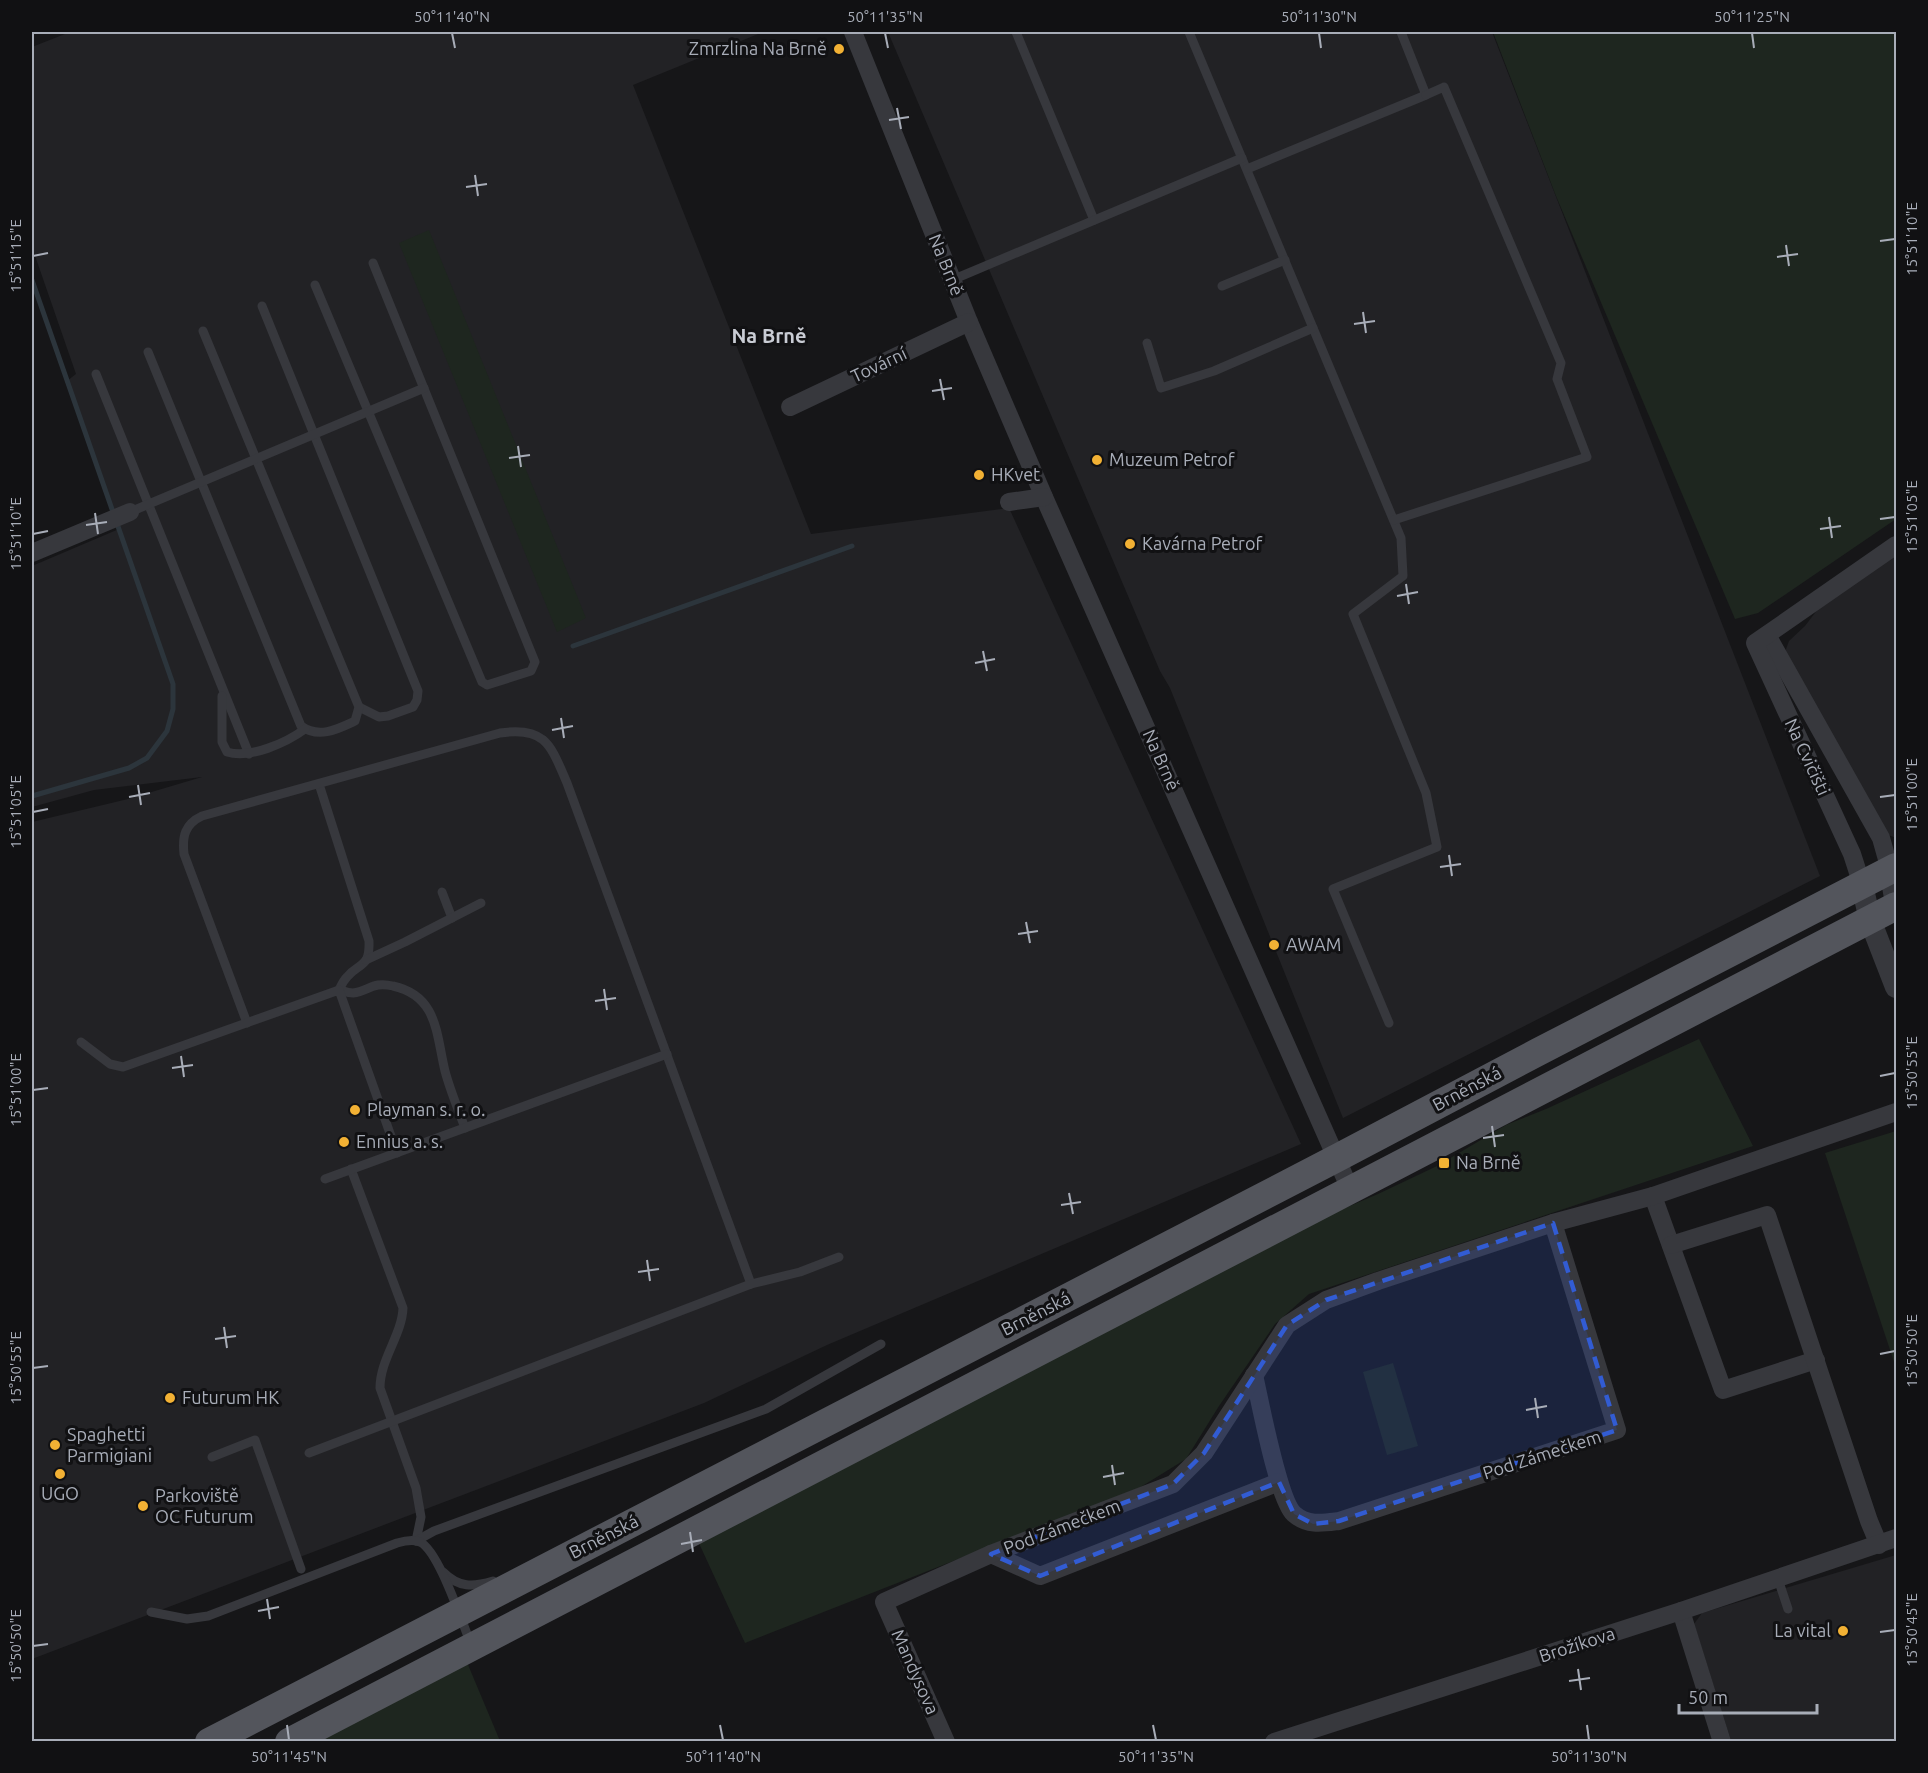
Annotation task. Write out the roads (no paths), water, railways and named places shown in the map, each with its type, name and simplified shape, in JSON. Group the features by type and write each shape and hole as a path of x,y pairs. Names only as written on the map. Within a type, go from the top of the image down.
{"main road":[{"name":"Brněnská","path":"209,1742 1893,868"},
{"name":"Brněnská","path":"289,1742 1870,920 1896,904"}],"street":[{"name":"Na Brně","path":"853,32 969,322 1044,497 1350,1189"},
{"name":"Tovární","path":"790,407 969,322"},
{"path":"1009,502 1044,497"},
{"path":"32,553 130,512"},
{"path":"1767,634 1896,545"},
{"name":"Na Cvičišti","path":"1862,885 1852,854 1755,643 1767,634 1881,838 1893,868"},
{"path":"1893,868 1896,904"},
{"path":"1862,885 1870,920 1896,987"},
{"name":"Pod Zámečkem","path":"884,1602 992,1554 1173,1484 1204,1453 1287,1325 1326,1300 1553,1223 1653,1196 1896,1112"},
{"path":"1653,1196 1723,1390 1816,1360"},
{"path":"1671,1245 1767,1215 1879,1545"},
{"name":"Pod Zámečkem","path":"1254,1375 1279,1482 1294,1514 1313,1524 1339,1521 1617,1430 1553,1223"},
{"name":"Pod Zámečkem","path":"992,1554 1040,1576 1279,1482"},
{"name":"Brožíkova","path":"1274,1742 1681,1611 1896,1538"},
{"name":"Mandysova","path":"884,1602 946,1742"},
{"path":"1681,1611 1722,1742"}],"lane":[{"path":"1016,32 1094,220"},
{"path":"1189,32 1401,538 1403,576 1353,614 1426,793 1437,847 1333,889 1389,1023"},
{"path":"1401,32 1426,95"},
{"path":"1247,169 1444,87 1561,363 1557,379 1587,457 1394,520"},
{"path":"952,280 1242,158"},
{"path":"1222,285 1285,260"},
{"path":"315,285 482,682 487,685 531,671 536,662 373,263"},
{"path":"262,306 418,691 417,700 413,706 388,717 379,717 359,707"},
{"path":"1147,343 1161,388 1214,371 1313,328"},
{"path":"148,352 301,726 319,734 337,729 355,720 359,707 202,331"},
{"path":"96,374 249,754"},
{"path":"130,512 424,388"},
{"path":"222,690 222,742 227,752 249,754 295,736 305,729"},
{"path":"247,1023 187,862 184,834 191,823 202,816 500,733 519,731 537,735 550,747 567,783 751,1284"},
{"path":"319,784 368,934 369,948 366,960 349,975 339,990"},
{"path":"442,892 452,918"},
{"path":"366,960 481,903"},
{"path":"81,1042 110,1064 123,1067 339,990 354,993 374,985 390,985 414,995 426,1004 434,1020 445,1072 465,1128"},
{"path":"339,990 397,1153"},
{"path":"325,1179 667,1054"},
{"path":"351,1169 403,1308 380,1380 381,1394 414,1479 421,1517 416,1541"},
{"path":"309,1453 751,1284 800,1272 839,1257"},
{"path":"151,1612 187,1618 208,1616 397,1543 416,1541 434,1531 766,1409 880,1344"},
{"path":"212,1457 255,1440 301,1569"},
{"path":"416,1541 429,1549 441,1571 472,1646"},
{"path":"441,1571 458,1584 474,1586 561,1559"},
{"path":"1778,1579 1788,1608"}],"waterway":[{"path":"32,280 173,684 173,709 167,731 147,758 129,768 32,796"},
{"path":"573,646 852,546"}],"place":[{"name":"Zmrzlina Na Brně","path":"839,49"},
{"name":"Muzeum Petrof","path":"1097,460"},
{"name":"HKvet","path":"979,475"},
{"name":"Kavárna Petrof","path":"1130,544"},
{"name":"AWAM","path":"1274,945"},
{"name":"Playman s. r. o.","path":"355,1110"},
{"name":"Ennius a. s.","path":"344,1142"},
{"name":"Na Brně","path":"1444,1163"},
{"name":"Futurum HK","path":"170,1398"},
{"name":"Spaghetti Parmigiani","path":"55,1445"},
{"name":"UGO","path":"60,1474"},
{"name":"Parkoviště OC Futurum","path":"143,1506"},
{"name":"La vital","path":"1843,1631"}],"district":[{"name":"Na Brně","path":"769,336"}]}
